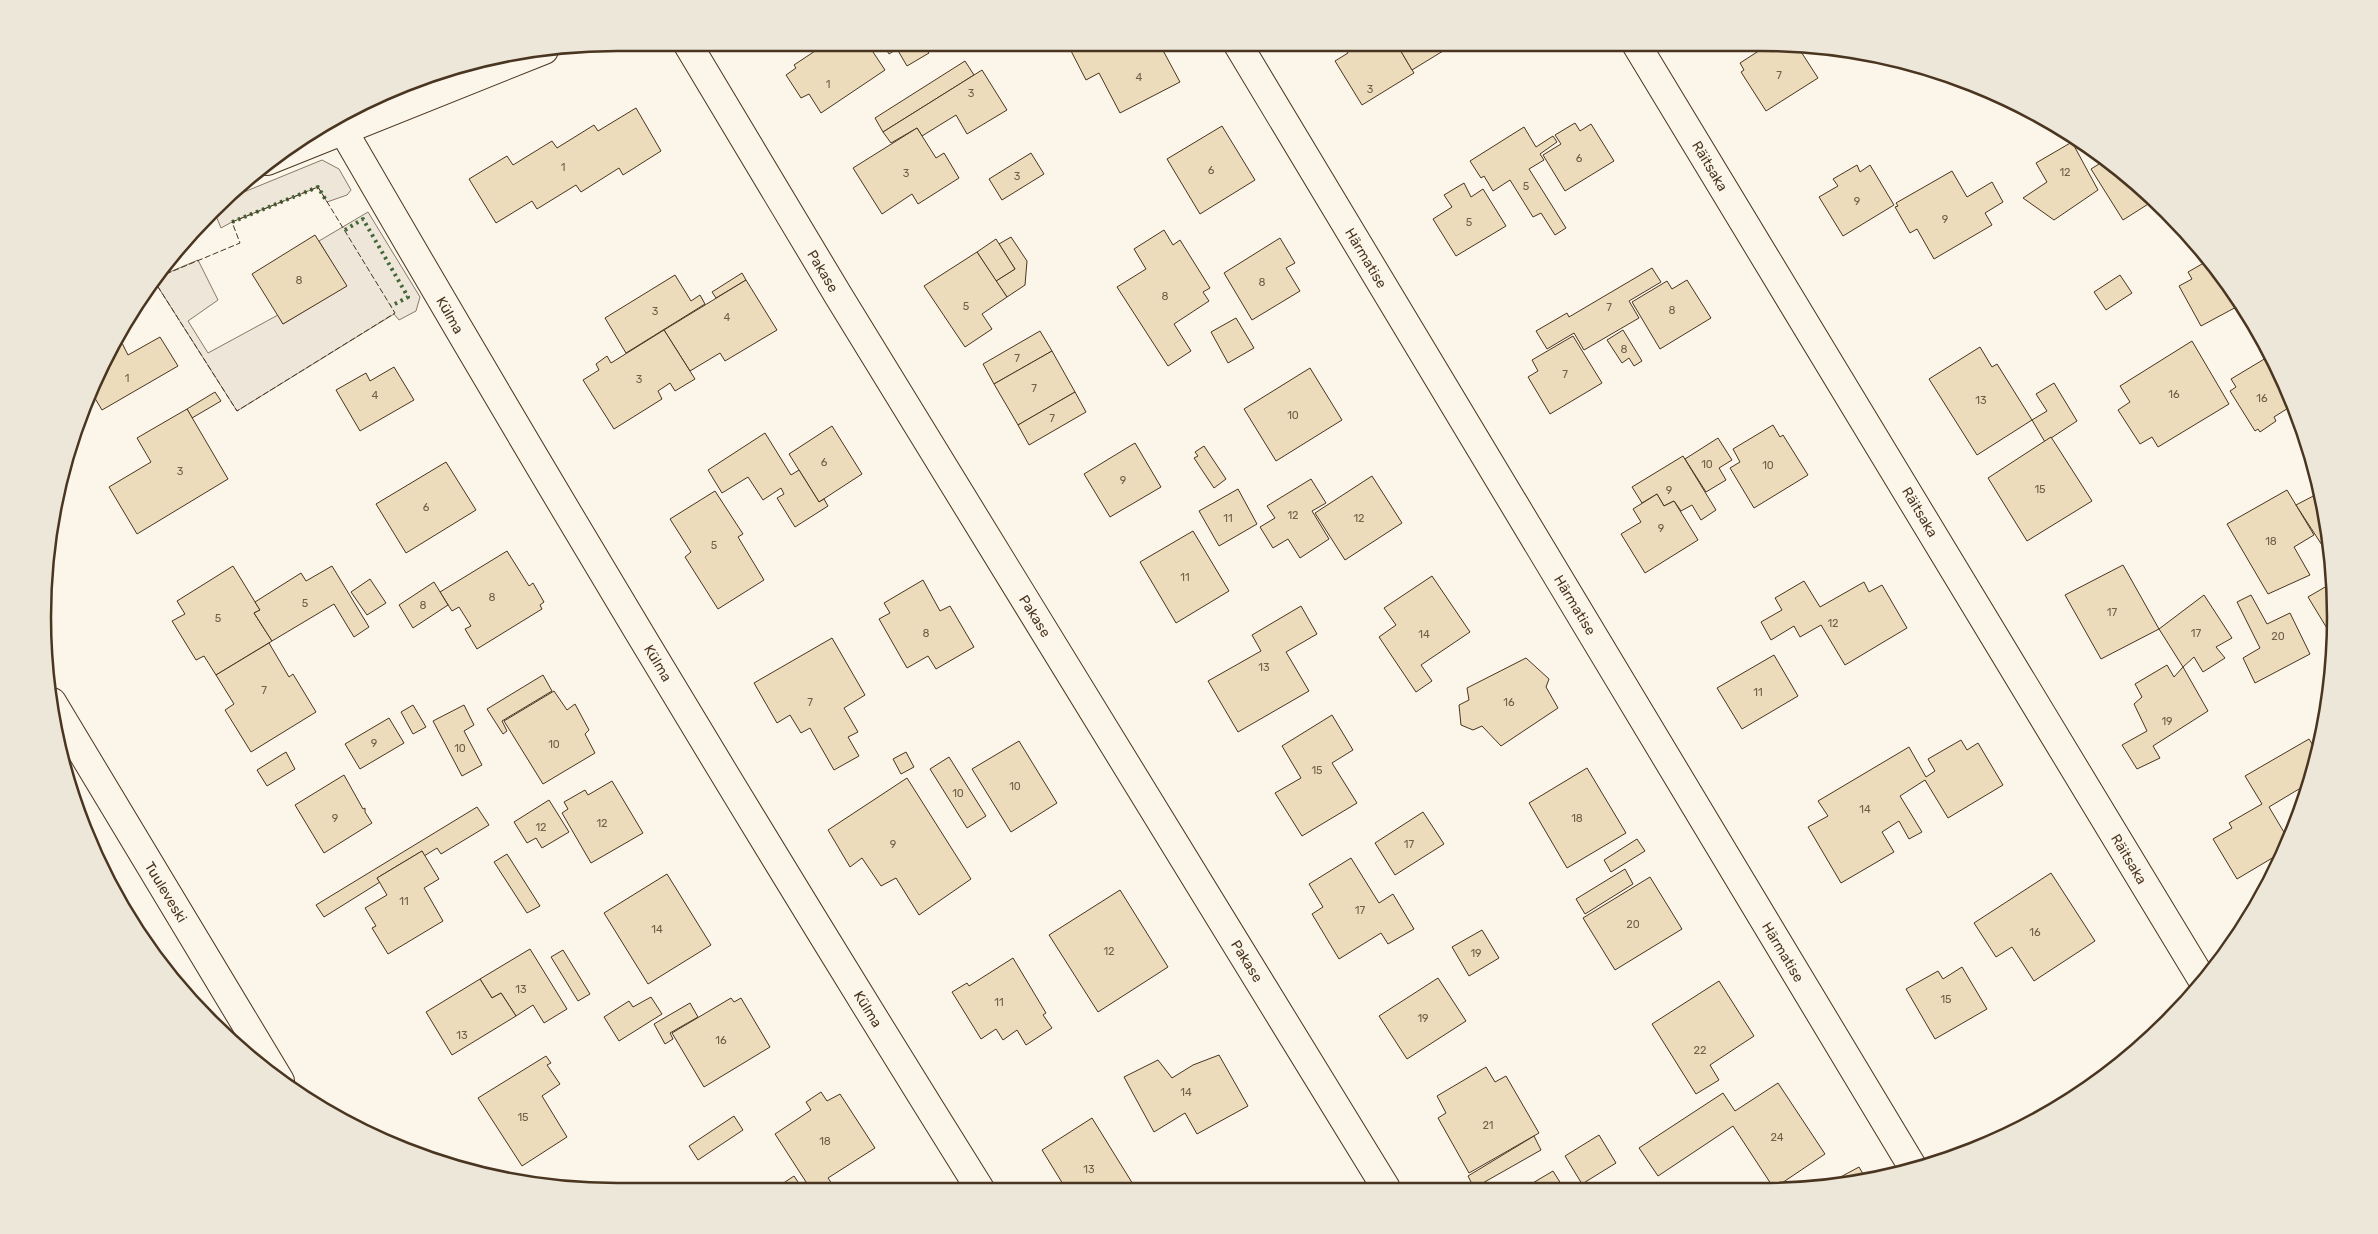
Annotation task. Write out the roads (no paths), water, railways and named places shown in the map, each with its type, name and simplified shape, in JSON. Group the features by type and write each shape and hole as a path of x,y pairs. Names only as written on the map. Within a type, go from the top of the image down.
{"street":[{"name":"Pakase","path":"692,51 838,295 1383,1183"},
{"name":"Härmatise","path":"1242,51 1910,1162"},
{"name":"Räitsaka","path":"1640,51 2199,974"},
{"path":"300,149 520,60"},
{"name":"Külma","path":"344,132 474,357 794,891 976,1183"},
{"name":"Tuuleveski","path":"60,715 269,1063"}]}
